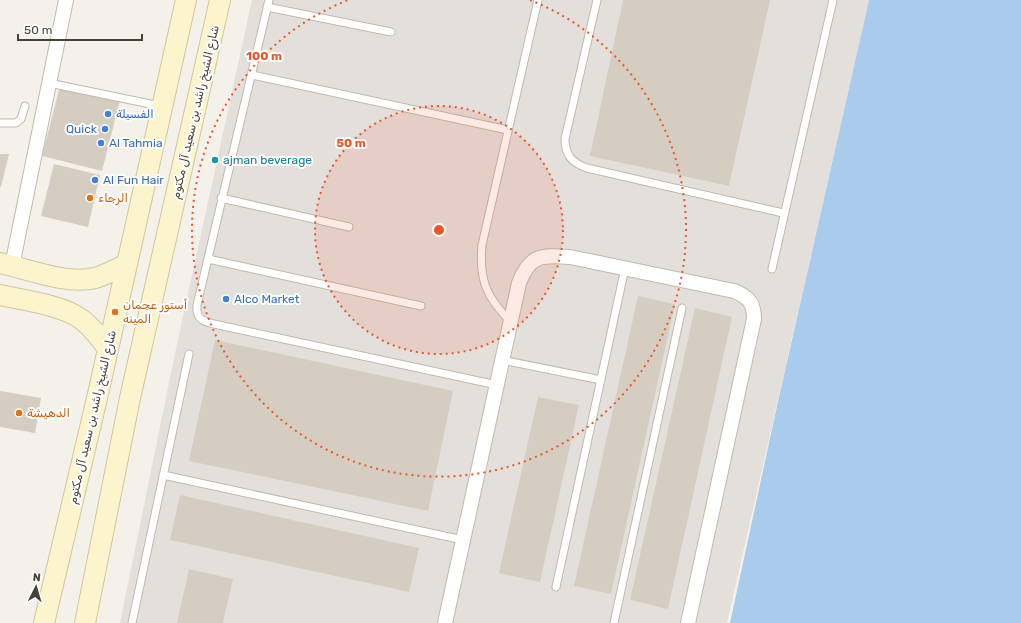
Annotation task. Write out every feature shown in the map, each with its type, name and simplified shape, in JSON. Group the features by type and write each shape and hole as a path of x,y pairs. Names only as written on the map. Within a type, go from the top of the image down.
{"main road":[{"name":"شارع الشيخ راشد بن سعيد آل مكتوم","path":"44,623 108,349 186,0"},
{"name":"شارع الشيخ راشد بن سعيد آل مكتوم","path":"85,623 130,398 220,0"},
{"path":"6,264 61,278 79,280 94,278 127,264"},
{"path":"0,295 69,312 81,318 92,328 108,349"}],"street":[{"path":"6,264 49,82 66,0"},
{"path":"445,623 519,283 524,271 532,261 544,256 570,257 734,291 743,295 750,301 754,310 752,327 688,623"}],"lane":[{"path":"511,323 500,311 490,296 483,280 481,263 482,245 538,0"},
{"path":"597,0 565,139 567,155 572,161 587,168 783,213"},
{"path":"772,268 783,213 833,0"},
{"path":"391,32 268,3 197,305 197,312 199,318 214,324 497,385"},
{"path":"252,75 508,130"},
{"path":"49,82 162,107"},
{"path":"0,123 16,123 21,119 25,106"},
{"path":"222,198 349,227"},
{"path":"208,259 421,306"},
{"path":"556,587 625,268"},
{"path":"614,623 682,308"},
{"path":"132,623 189,354"},
{"path":"502,360 601,380"},
{"path":"163,475 463,540"}],"shaded area":[{"path":"252,0 869,0 727,623 120,623 174,358"}],"water":[{"path":"869,0 1021,0 1021,623 730,623 777,406"}],"building":[{"path":"623,0 770,0 729,186 590,156"},
{"path":"60,86 120,100 102,171 42,156"},
{"path":"0,154 9,154 1,187 0,187"},
{"path":"54,164 100,175 88,227 41,216"},
{"path":"638,296 675,304 611,594 574,586"},
{"path":"695,308 732,317 668,609 630,600"},
{"path":"215,340 453,391 428,511 189,461"},
{"name":"الدهيشة","path":"0,391 41,398 35,433 0,427"},
{"path":"538,397 579,405 540,582 499,573"},
{"path":"180,495 419,548 409,592 170,540"},
{"path":"189,569 233,579 223,623 177,623"}],"place":[{"name":"الفسيلة","path":"108,114"},
{"name":"Quick","path":"105,129"},
{"name":"Al Tahmia","path":"101,143"},
{"name":"ajman beverage","path":"215,160"},
{"name":"Al Fun Hair","path":"95,180"},
{"name":"الرجاء","path":"90,198"},
{"name":"Alco Market","path":"226,299"},
{"name":"أستور عجمان المينه","path":"115,312"},
{"name":"الدهيشة","path":"19,413"}]}
